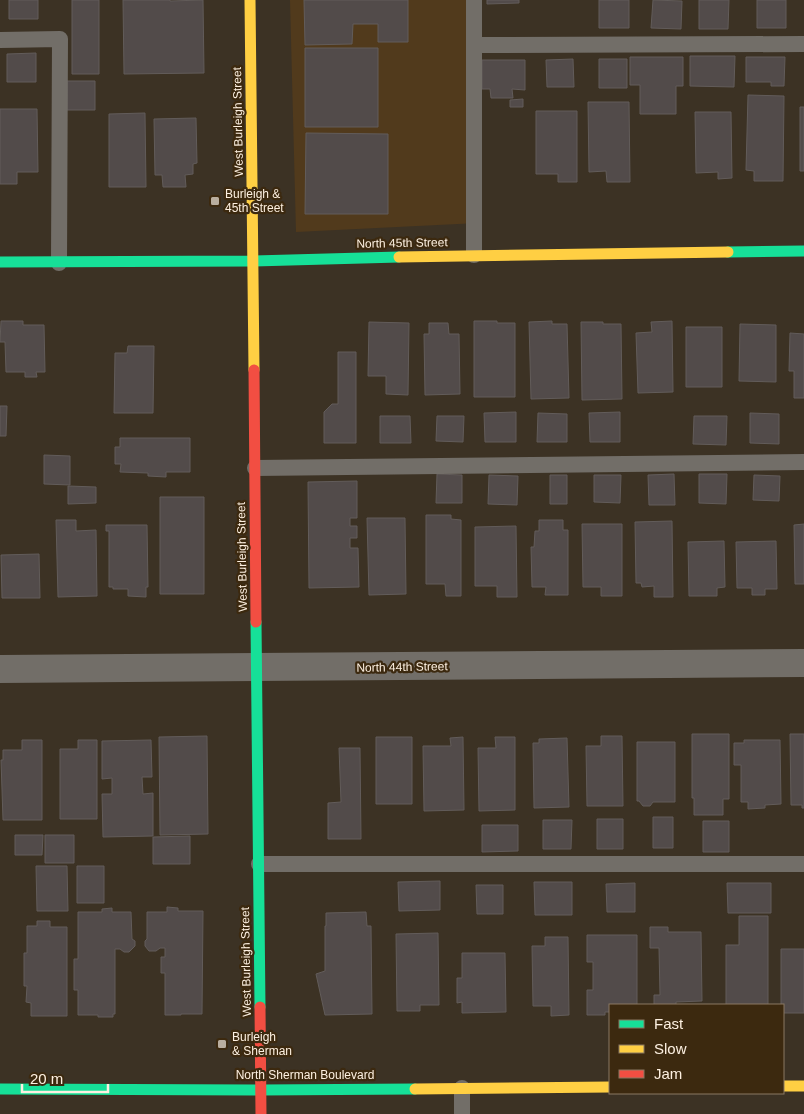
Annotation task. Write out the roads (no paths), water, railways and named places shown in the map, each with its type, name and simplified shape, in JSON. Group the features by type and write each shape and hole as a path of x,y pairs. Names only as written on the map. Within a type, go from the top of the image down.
{"main road":[{"name":"West Burleigh Street","path":"250,0 261,1114"},
{"name":"North 45th Street","path":"0,262 253,261 474,255 804,251"},
{"path":"784,1086 804,1086"},
{"name":"North Sherman Boulevard","path":"0,1089 261,1090 609,1087"}],"street":[{"name":"North 44th Street","path":"0,669 804,663"}],"lane":[{"path":"474,0 474,255"},
{"path":"0,40 60,39 59,262"},
{"path":"474,45 804,44"},
{"path":"255,468 804,462"},
{"path":"259,864 804,864"},
{"path":"462,1088 462,1114"}],"place":[{"name":"Burleigh & 45th Street","path":"215,201"},
{"name":"Burleigh & Sherman","path":"222,1044"}]}
